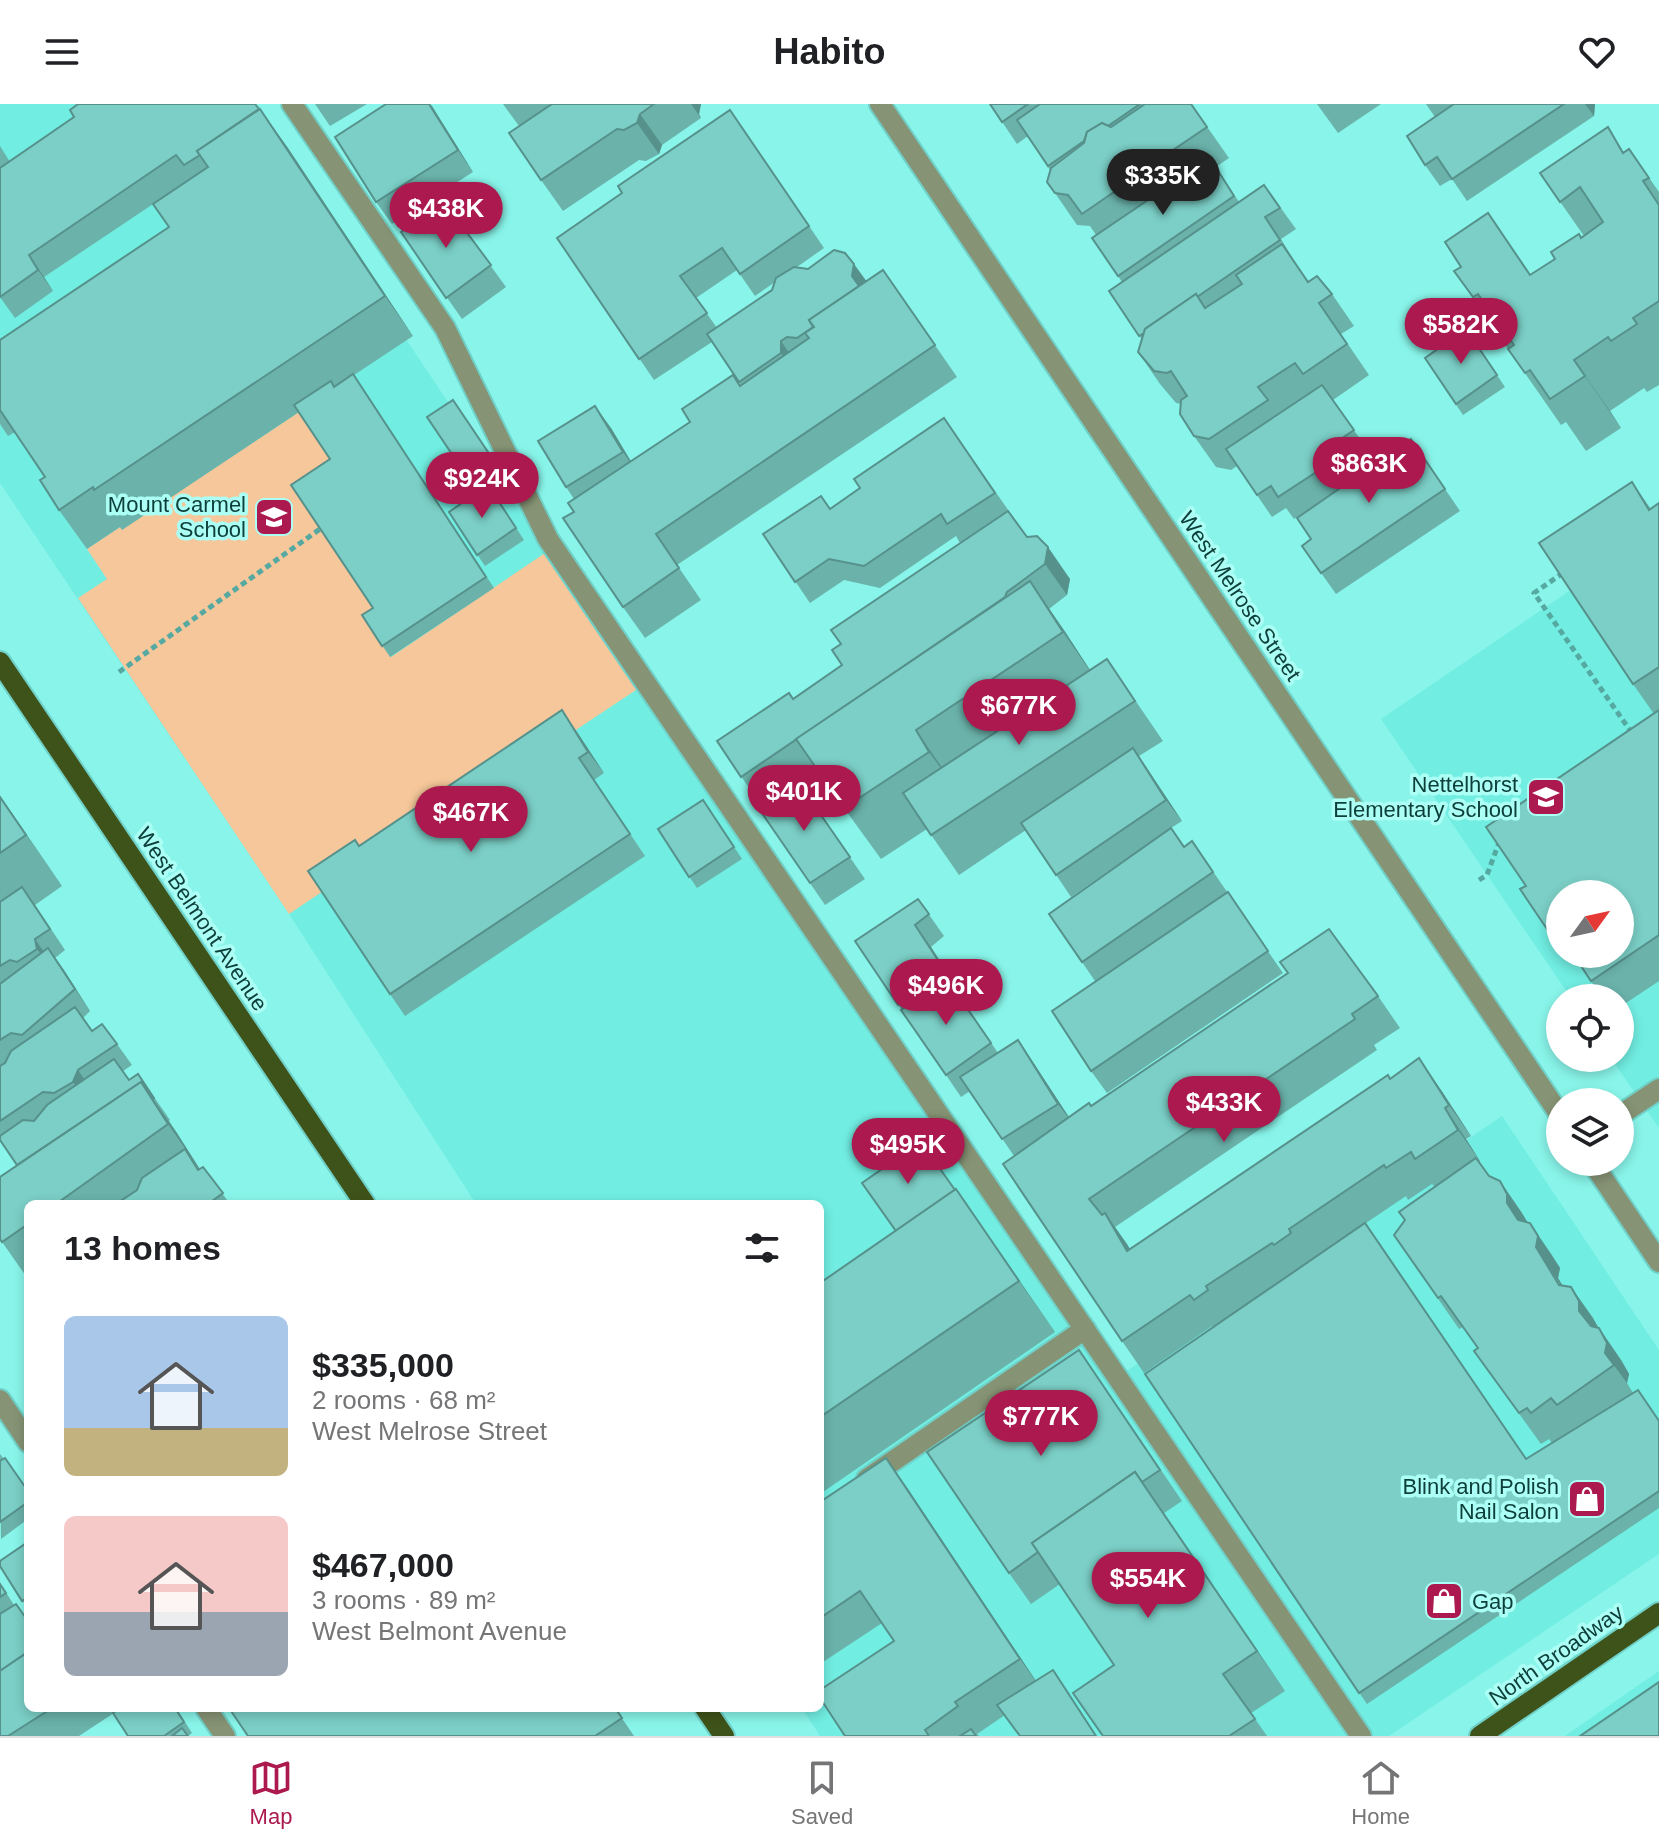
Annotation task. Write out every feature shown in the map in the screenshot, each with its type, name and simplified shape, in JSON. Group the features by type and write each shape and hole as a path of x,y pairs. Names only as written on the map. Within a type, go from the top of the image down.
{"main road":[{"name":"West Belmont Avenue","path":"2,668 362,1200"},
{"name":"North Broadway","path":"1480,1736 1659,1613"},
{"path":"707,1712 720,1735"}],"street":[{"path":"292,104 445,328 548,539 1361,1736"},
{"name":"West Melrose Street","path":"880,104 1546,1094"},
{"path":"1634,1106 1659,1089"},
{"path":"1601,1176 1659,1262"},
{"path":"845,1494 1085,1329"},
{"path":"0,1400 24,1436"},
{"path":"209,1712 225,1736"}],"path":[{"path":"119,672 320,529"},
{"path":"1571,568 1534,593 1639,742"},
{"path":"1479,880 1487,875 1501,837"}],"shaded area":[{"path":"0,104 248,104 548,551 1115,1379 1502,1116 1659,1350 1659,1554 1389,1736 820,1736 805,1712 824,1712 824,1200 473,1200 289,914 0,483"},
{"path":"299,412 338,470 299,496 381,619 391,657 548,551 639,688 374,864 371,859 289,914 78,598 107,579 87,549 120,527 123,529"},
{"name":"Nettelhorst Elementary School","path":"1659,530 1659,1128 1621,1072 1634,1072 1634,984 1561,984 1551,968 1634,968 1634,880 1546,880 1546,961 1381,719"},
{"path":"1659,1671 1659,1736 1565,1736"}],"building":[{"path":"78,104 255,104 259,109 197,151 200,155 184,165 176,155 29,255 38,270 0,297 0,168 74,117 70,110"},
{"path":"386,104 429,104 458,150 376,202 335,137"},
{"path":"552,104 654,104 640,114 637,123 624,130 617,129 541,180 509,133"},
{"path":"990,104 1028,104 1002,122"},
{"path":"1040,104 1140,104 1108,126 1102,123 1087,132 1084,141 1048,166 1017,120"},
{"path":"1145,104 1191,104 1207,127 1164,156 1152,151 1149,153 1156,163 1082,214 1068,195 1055,193 1047,182 1051,168 1084,143 1087,132 1102,123 1111,127"},
{"path":"1454,104 1564,104 1452,179 1437,157 1425,165 1407,136"},
{"path":"260,109 385,296 94,490 93,487 59,510 40,480 45,477 0,410 0,340 169,227 153,204 208,167 197,151"},
{"path":"730,110 809,226 740,274 722,248 680,276 707,313 639,359 557,238 622,193 618,186"},
{"path":"1608,127 1623,153 1629,149 1649,178 1643,181 1659,205 1659,301 1633,318 1637,324 1611,341 1608,337 1574,360 1585,376 1550,399 1530,370 1525,373 1508,349 1514,345 1478,294 1473,297 1454,271 1461,267 1445,242 1488,213 1530,275 1555,259 1551,252 1579,234 1581,238 1603,222 1580,187 1560,202 1540,173"},
{"path":"1210,158 1234,196 1118,276 1092,238"},
{"path":"1264,185 1280,208 1265,217 1280,240 1197,297 1196,294 1139,336 1109,291"},
{"path":"445,203 491,265 446,298 401,232"},
{"path":"1282,244 1308,282 1317,276 1332,294 1319,303 1347,344 1303,374 1295,363 1258,387 1268,400 1209,439 1194,436 1180,414 1181,400 1187,396 1171,371 1154,371 1138,352 1145,329 1196,294 1205,308 1242,284 1236,275"},
{"path":"834,250 845,253 854,264 852,276 859,286 809,320 813,327 797,338 787,337 781,341 781,353 739,382 707,334 772,290 776,278 794,267 808,269"},
{"path":"883,270 935,345 656,534 679,568 623,607 563,518 574,512 568,503 690,422 682,409 733,375 740,386 809,338 805,333 814,327 809,320"},
{"path":"1466,329 1497,375 1456,404 1425,358"},
{"path":"353,374 486,577 382,646 362,615 373,608 291,485 330,459 294,405 331,381 334,387"},
{"path":"1322,385 1354,430 1323,451 1330,463 1278,497 1271,486 1257,495 1226,449"},
{"path":"453,400 490,455 464,472 427,417"},
{"path":"595,406 623,452 566,487 538,441"},
{"path":"944,418 995,493 947,524 941,514 864,566 829,559 795,582 763,534 821,496 830,509 860,488 854,479"},
{"path":"1411,439 1445,489 1321,573 1302,546 1311,539 1297,518"},
{"path":"1632,482 1649,510 1659,503 1659,667 1633,684 1539,543"},
{"path":"488,485 516,528 477,555 449,512"},
{"path":"1008,511 1027,537 1037,536 1048,547 1045,564 1007,592 1005,597 741,777 717,741 789,693 793,699 842,665 832,650 841,644 831,630"},
{"path":"1030,581 1063,632 916,730 929,752 844,808 796,739"},
{"path":"1107,659 1135,701 931,835 903,793"},
{"path":"562,710 588,752 579,758 630,834 390,994 308,871 355,840 359,846"},
{"path":"1659,710 1659,935 1634,952 1634,880 1546,880 1546,928 1520,889 1526,886 1486,827"},
{"path":"1133,748 1166,800 1056,875 1021,823"},
{"path":"798,782 850,857 810,883 759,809"},
{"path":"0,797 26,835 0,853"},
{"path":"703,800 734,847 689,877 658,829"},
{"path":"1171,828 1184,847 1192,841 1213,872 1082,962 1049,914"},
{"path":"22,887 50,929 35,939 37,949 17,962 10,960 0,966 0,902"},
{"path":"1228,892 1268,951 1091,1071 1052,1011"},
{"path":"918,899 929,914 915,925 947,974 898,1005 855,941"},
{"path":"1329,929 1378,996 1352,1014 1355,1019 1089,1199 1102,1215 1105,1213 1127,1251 1388,1075 1390,1079 1419,1058 1449,1105 1445,1108 1458,1130 1415,1159 1411,1152 1386,1168 1384,1165 1289,1229 1291,1233 1274,1245 1272,1243 1206,1286 1208,1290 1194,1300 1190,1295 1122,1341 1003,1164 1089,1103 1091,1106 1288,973 1280,962"},
{"path":"48,948 75,989 22,1035 11,1033 0,1040 0,984"},
{"path":"1582,968 1610,968 1591,981"},
{"path":"947,979 991,1043 946,1075 901,1010"},
{"path":"75,1007 92,1031 102,1024 117,1044 78,1070 73,1082 54,1093 43,1092 0,1121 0,1066 11,1051"},
{"path":"1018,1040 1058,1104 1002,1139 960,1077"},
{"path":"114,1059 129,1080 138,1074 154,1098 141,1082 17,1165 0,1136 23,1120 34,1121 47,1105"},
{"path":"141,1082 168,1124 62,1200 24,1200 24,1227 2,1242 0,1177"},
{"path":"921,1142 955,1190 896,1231 862,1183"},
{"path":"185,1149 198,1170 203,1167 223,1193 213,1200 122,1200 137,1190 142,1178"},
{"path":"1476,1158 1489,1176 1500,1181 1507,1194 1507,1203 1518,1220 1530,1223 1538,1236 1536,1247 1559,1285 1571,1287 1579,1301 1579,1311 1591,1326 1599,1328 1607,1343 1605,1353 1614,1365 1557,1405 1551,1398 1531,1413 1527,1408 1519,1413 1474,1351 1478,1348 1394,1235 1405,1220 1399,1212"},
{"path":"956,1189 1019,1281 824,1414 824,1280"},
{"path":"1365,1223 1526,1459 1638,1390 1659,1421 1659,1491 1359,1693 1145,1374"},
{"path":"1079,1350 1160,1470 1142,1482 1135,1472 1032,1543 1038,1552 1009,1573 927,1452"},
{"path":"5,1458 24,1485 24,1505 0,1522 0,1461"},
{"path":"886,1458 1020,1659 955,1702 958,1706 925,1730 929,1736 845,1736 824,1704 824,1687 894,1641 860,1591 824,1615 824,1499"},
{"path":"1135,1472 1257,1651 1223,1674 1255,1719 1229,1736 1103,1736 1073,1693 1114,1665 1032,1543"},
{"path":"24,1545 22,1601 0,1566 0,1561"},
{"path":"16,1604 24,1615 24,1655 0,1671 0,1614"},
{"path":"24,1655 24,1712 46,1712 8,1736 0,1736 0,1671"},
{"path":"1053,1670 1096,1736 1020,1736 997,1705"},
{"path":"1659,1682 1659,1736 1580,1736"},
{"path":"178,1712 184,1722 164,1736 128,1736 113,1713"},
{"path":"232,1712 618,1712 622,1718 595,1736 248,1736"},
{"path":"182,1728 188,1736 172,1736"},
{"path":"971,1729 976,1736 960,1736"}],"place":[{"name":"Mount Carmel School","path":"274,517"},
{"name":"Nettelhorst Elementary School","path":"1546,797"},
{"name":"Blink and Polish Nail Salon","path":"1587,1499"},
{"name":"Gap","path":"1444,1601"}]}
